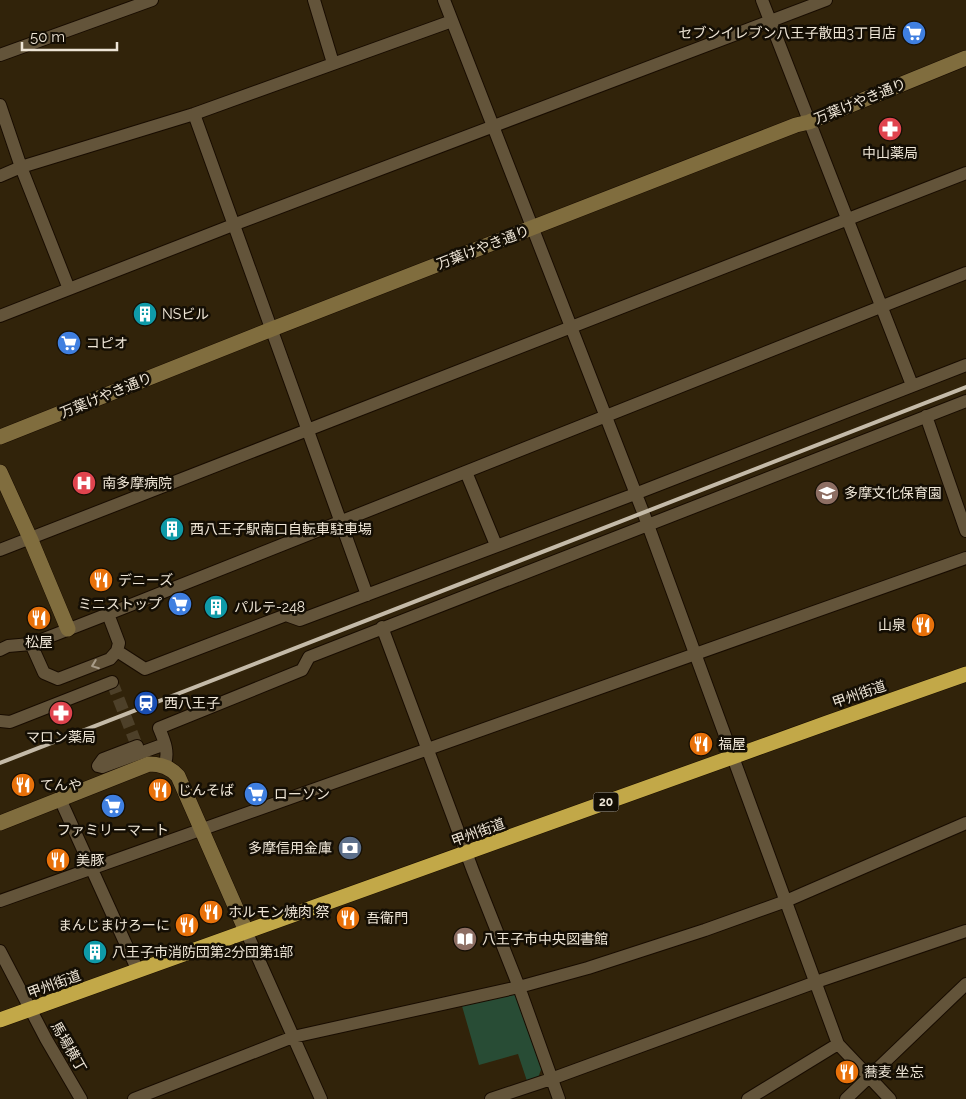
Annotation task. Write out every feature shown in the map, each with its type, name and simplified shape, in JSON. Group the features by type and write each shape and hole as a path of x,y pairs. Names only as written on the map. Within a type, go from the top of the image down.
{"highway":[{"name":"甲州街道","path":"0,1020 467,854 732,756 966,674"}],"street":[{"path":"0,55 152,0"},
{"path":"314,0 333,63"},
{"path":"444,0 648,525 838,1044 890,1099"},
{"path":"762,0 912,385"},
{"path":"0,316 233,225 826,0"},
{"path":"0,176 194,114 452,21"},
{"name":"万葉けやき通り","path":"0,437 272,329 796,125 809,122 966,58"},
{"path":"0,105 21,168 69,289"},
{"path":"194,114 367,595"},
{"path":"0,550 966,173"},
{"path":"0,650 22,644 31,644 108,614 966,273"},
{"path":"117,651 145,668 286,615 300,620 635,494 966,365"},
{"path":"164,766 167,752 159,728 302,670 309,657 966,401"},
{"path":"926,416 966,531"},
{"path":"0,472 68,629"},
{"path":"466,472 496,545"},
{"path":"0,901 966,558"},
{"path":"31,644 44,673 58,679 110,659 117,651 119,643 108,614"},
{"path":"382,627 519,988 559,1099"},
{"path":"0,721 10,722 112,682"},
{"path":"137,746 103,759 98,766 102,767 165,744"},
{"path":"0,823 149,764 164,766 172,770 178,776 321,1099"},
{"path":"60,799 138,971"},
{"path":"134,1099 293,1037 519,988 698,932 786,900 966,823"},
{"path":"491,1099 551,1079 816,982 966,932"},
{"name":"馬場横丁","path":"0,950 46,1039 81,1099"},
{"path":"846,1099 966,984"},
{"path":"748,1099 838,1044"}],"green space":[{"path":"517,994 542,1067 538,1078 527,1081 518,1054 479,1065 462,1006"}],"tunnel":[{"path":"112,682 137,746"}],"railway":[{"path":"0,763 966,387"}],"place":[{"name":"セブンイレブン八王子散田3丁目店","path":"914,33"},
{"name":"中山薬局","path":"890,129"},
{"name":"NSビル","path":"145,314"},
{"name":"コピオ","path":"69,343"},
{"name":"南多摩病院","path":"84,483"},
{"name":"多摩文化保育園","path":"827,493"},
{"name":"西八王子駅南口自転車駐車場","path":"172,529"},
{"name":"デニーズ","path":"101,580"},
{"name":"ミニストップ","path":"180,604"},
{"name":"パルテ-248","path":"216,607"},
{"name":"松屋","path":"39,618"},
{"name":"山泉","path":"923,625"},
{"name":"西八王子","path":"146,703"},
{"name":"マロン薬局","path":"61,713"},
{"name":"福屋","path":"701,744"},
{"name":"てんや","path":"23,785"},
{"name":"じんそば","path":"160,790"},
{"name":"ローソン","path":"256,794"},
{"name":"ファミリーマート","path":"113,806"},
{"name":"多摩信用金庫","path":"350,848"},
{"name":"美豚","path":"58,860"},
{"name":"ホルモン焼肉 祭","path":"211,912"},
{"name":"吾衛門","path":"348,918"},
{"name":"まんじまけろーに","path":"187,925"},
{"name":"八王子市中央図書館","path":"465,939"},
{"name":"八王子市消防団第2分団第1部","path":"95,952"},
{"name":"蕎麦 坐忘","path":"847,1072"}]}
